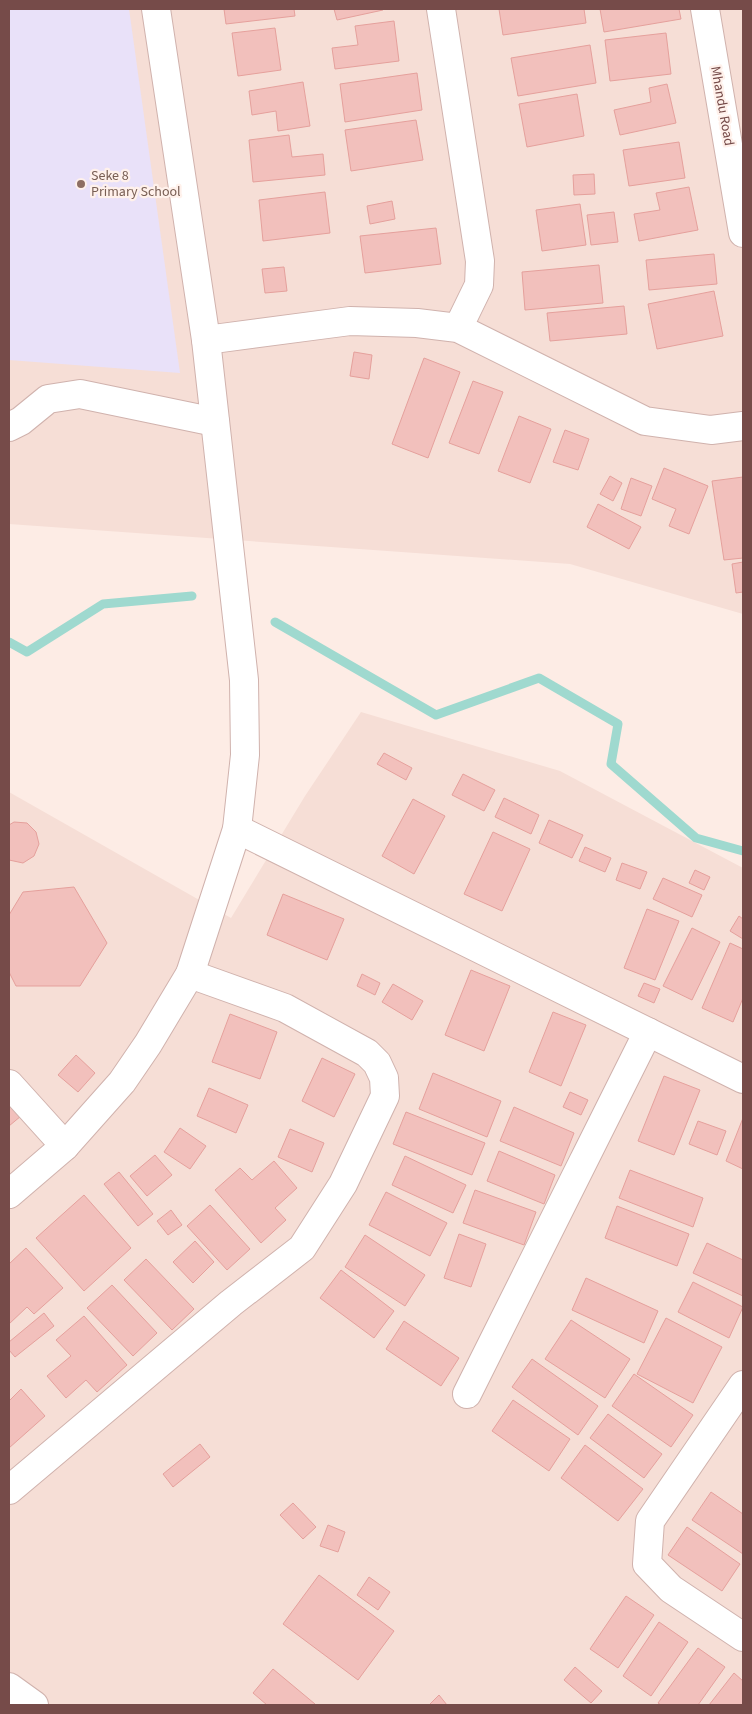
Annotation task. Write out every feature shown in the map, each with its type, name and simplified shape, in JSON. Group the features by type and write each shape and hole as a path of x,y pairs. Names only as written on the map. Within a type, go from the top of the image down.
{"street":[{"path":"9,1194 65,1146 122,1082 148,1044 190,974 237,829 245,755 244,680 206,340 156,9"},
{"path":"441,9 480,261 479,285 458,328"},
{"name":"Mhandu Road","path":"705,9 743,233"},
{"path":"206,340 350,321 417,323 458,328 645,421 711,430 743,426"},
{"path":"9,427 21,421 48,399 80,394 215,422"},
{"path":"237,829 743,1079"},
{"path":"9,1490 231,1303 302,1248 343,1184 386,1096 384,1078 377,1063 367,1053 284,1008 190,974"},
{"path":"467,1394 648,1032"},
{"path":"9,1084 65,1146"},
{"path":"743,1385 650,1521 648,1564 672,1589 743,1637"},
{"path":"9,1687 34,1705"}],"shaded area":[{"path":"9,9 743,9 743,614 570,564 9,524"},
{"name":"Seke 8 Primary School","path":"9,9 129,9 180,373 9,360"},
{"path":"361,712 560,771 743,868 743,1705 9,1705 9,792 231,918 305,796"}],"building":[{"path":"224,9 294,9 295,16 226,24"},
{"path":"334,9 383,9 383,10 337,20"},
{"path":"499,9 584,9 586,23 503,35"},
{"path":"600,9 679,9 681,19 604,32"},
{"path":"394,21 399,61 335,69 332,48 358,45 355,26"},
{"path":"275,28 281,70 238,76 232,33"},
{"path":"666,33 671,74 610,81 605,40"},
{"path":"590,45 596,83 518,96 511,58"},
{"path":"417,73 422,110 345,122 340,84"},
{"path":"303,82 310,126 278,131 276,111 252,115 249,91"},
{"path":"667,84 676,123 620,135 614,110 651,102 649,88"},
{"path":"577,94 584,136 527,147 519,104"},
{"path":"416,120 423,160 351,171 345,130"},
{"path":"289,135 292,157 323,154 325,175 253,182 249,140"},
{"path":"679,142 685,178 629,186 623,150"},
{"path":"594,174 595,194 574,195 573,175"},
{"path":"689,187 698,230 639,241 634,214 660,210 656,193"},
{"path":"325,192 330,233 263,241 259,200"},
{"path":"392,201 395,219 370,224 367,206"},
{"path":"580,204 586,245 542,251 536,210"},
{"path":"614,212 618,242 591,245 587,215"},
{"path":"436,228 441,264 365,273 360,236"},
{"path":"714,254 717,284 649,290 646,260"},
{"path":"599,265 603,303 525,310 522,272"},
{"path":"284,267 287,291 265,293 262,269"},
{"path":"714,291 723,336 657,349 648,304"},
{"path":"624,306 627,334 550,341 547,313"},
{"path":"354,352 372,355 369,379 350,376"},
{"path":"424,358 460,372 428,458 392,444"},
{"path":"473,381 503,392 479,454 449,443"},
{"path":"519,416 551,429 530,483 498,471"},
{"path":"565,430 589,439 578,470 553,462"},
{"path":"664,468 708,486 689,534 669,526 676,509 652,499"},
{"path":"610,476 622,483 613,501 600,494"},
{"path":"743,477 743,558 724,560 712,481"},
{"path":"631,478 652,486 641,516 621,509"},
{"path":"598,504 641,527 629,549 587,527"},
{"path":"743,562 743,592 736,593 732,564"},
{"path":"384,753 412,768 406,780 377,764"},
{"path":"463,774 495,790 484,811 452,795"},
{"path":"504,798 539,815 531,834 495,817"},
{"path":"413,799 445,816 414,874 382,856"},
{"path":"549,820 583,835 572,858 539,843"},
{"path":"14,822 27,823 36,832 39,844 34,856 23,863 9,860 9,825"},
{"path":"493,832 530,849 502,911 464,894"},
{"path":"585,847 611,858 605,872 579,861"},
{"path":"622,863 647,872 640,889 616,880"},
{"path":"695,870 710,877 704,890 689,883"},
{"path":"663,878 702,895 692,917 653,899"},
{"path":"74,887 107,943 80,986 16,986 9,972 9,915 23,892"},
{"path":"283,894 344,919 327,960 267,935"},
{"path":"647,909 679,921 655,980 624,968"},
{"path":"739,916 743,919 743,939 730,931"},
{"path":"692,928 720,942 692,1000 663,986"},
{"path":"730,943 743,949 743,998 733,1022 702,1008"},
{"path":"471,970 510,986 484,1051 445,1035"},
{"path":"362,974 380,983 375,995 357,986"},
{"path":"644,983 660,989 654,1003 638,996"},
{"path":"393,984 423,1001 412,1020 382,1002"},
{"path":"553,1012 586,1025 561,1086 529,1072"},
{"path":"230,1014 277,1032 260,1079 212,1062"},
{"path":"76,1055 95,1073 78,1092 58,1075"},
{"path":"322,1058 355,1074 334,1117 302,1101"},
{"path":"433,1073 501,1101 487,1137 419,1109"},
{"path":"664,1076 700,1090 674,1155 638,1141"},
{"path":"209,1088 248,1105 236,1133 197,1116"},
{"path":"570,1092 588,1100 581,1115 563,1107"},
{"path":"9,1101 21,1116 9,1126"},
{"path":"514,1107 574,1133 561,1166 500,1141"},
{"path":"406,1112 485,1143 472,1175 393,1144"},
{"path":"743,1118 743,1169 726,1161"},
{"path":"698,1121 726,1131 717,1155 689,1144"},
{"path":"180,1128 206,1146 190,1169 164,1152"},
{"path":"290,1129 324,1143 312,1172 278,1157"},
{"path":"499,1151 555,1175 544,1204 487,1181"},
{"path":"155,1155 172,1175 147,1196 130,1176"},
{"path":"405,1156 466,1185 453,1213 392,1185"},
{"path":"274,1161 297,1188 275,1208 286,1220 261,1243 215,1190 240,1168 252,1180"},
{"path":"630,1170 703,1198 693,1227 619,1198"},
{"path":"119,1172 153,1214 138,1226 104,1184"},
{"path":"475,1190 536,1212 524,1245 463,1223"},
{"path":"386,1192 447,1223 430,1256 369,1225"},
{"path":"84,1195 131,1248 84,1291 36,1238"},
{"path":"210,1205 250,1249 227,1270 187,1226"},
{"path":"617,1206 689,1234 677,1266 605,1238"},
{"path":"171,1210 182,1225 168,1235 157,1221"},
{"path":"459,1234 486,1244 471,1287 444,1278"},
{"path":"365,1235 425,1275 405,1306 345,1267"},
{"path":"195,1241 214,1262 193,1283 173,1262"},
{"path":"707,1243 743,1260 743,1296 693,1273"},
{"path":"26,1248 63,1288 34,1314 27,1307 9,1324 9,1264"},
{"path":"146,1259 194,1309 172,1330 124,1280"},
{"path":"341,1270 394,1311 374,1338 320,1298"},
{"path":"586,1278 658,1311 644,1343 572,1310"},
{"path":"693,1282 743,1307 729,1338 678,1312"},
{"path":"112,1285 157,1333 133,1356 87,1308"},
{"path":"44,1313 54,1326 15,1357 9,1350 9,1342"},
{"path":"84,1316 127,1365 97,1392 86,1380 66,1398 47,1376 71,1356 56,1340"},
{"path":"666,1318 722,1347 693,1403 637,1374"},
{"path":"571,1320 630,1359 605,1398 545,1359"},
{"path":"404,1321 459,1358 441,1386 386,1349"},
{"path":"532,1359 598,1406 578,1435 512,1387"},
{"path":"634,1374 693,1415 671,1447 612,1406"},
{"path":"21,1389 45,1416 9,1448 9,1401"},
{"path":"513,1400 570,1439 549,1471 492,1431"},
{"path":"608,1414 662,1454 644,1478 590,1438"},
{"path":"200,1444 210,1457 173,1487 163,1474"},
{"path":"585,1445 643,1489 618,1521 561,1478"},
{"path":"711,1492 743,1514 743,1554 692,1520"},
{"path":"293,1503 316,1527 303,1539 280,1515"},
{"path":"328,1525 345,1532 338,1552 320,1546"},
{"path":"687,1527 740,1564 722,1591 668,1555"},
{"path":"319,1575 394,1631 358,1680 283,1624"},
{"path":"369,1577 390,1592 378,1610 357,1595"},
{"path":"626,1596 654,1615 618,1668 590,1649"},
{"path":"659,1622 688,1642 651,1696 623,1676"},
{"path":"698,1648 725,1667 698,1705 661,1705 658,1703"},
{"path":"575,1667 602,1691 591,1703 564,1680"},
{"path":"273,1669 315,1704 267,1705 253,1693"},
{"path":"734,1673 743,1681 743,1705 709,1705"},
{"path":"439,1695 447,1705 429,1705"}],"waterway":[{"path":"9,642 27,652 103,604 192,596"},
{"path":"275,622 436,715 539,678 618,724 611,764 696,838 743,851"}],"place":[{"name":"Seke 8 Primary School","path":"81,184"}]}
